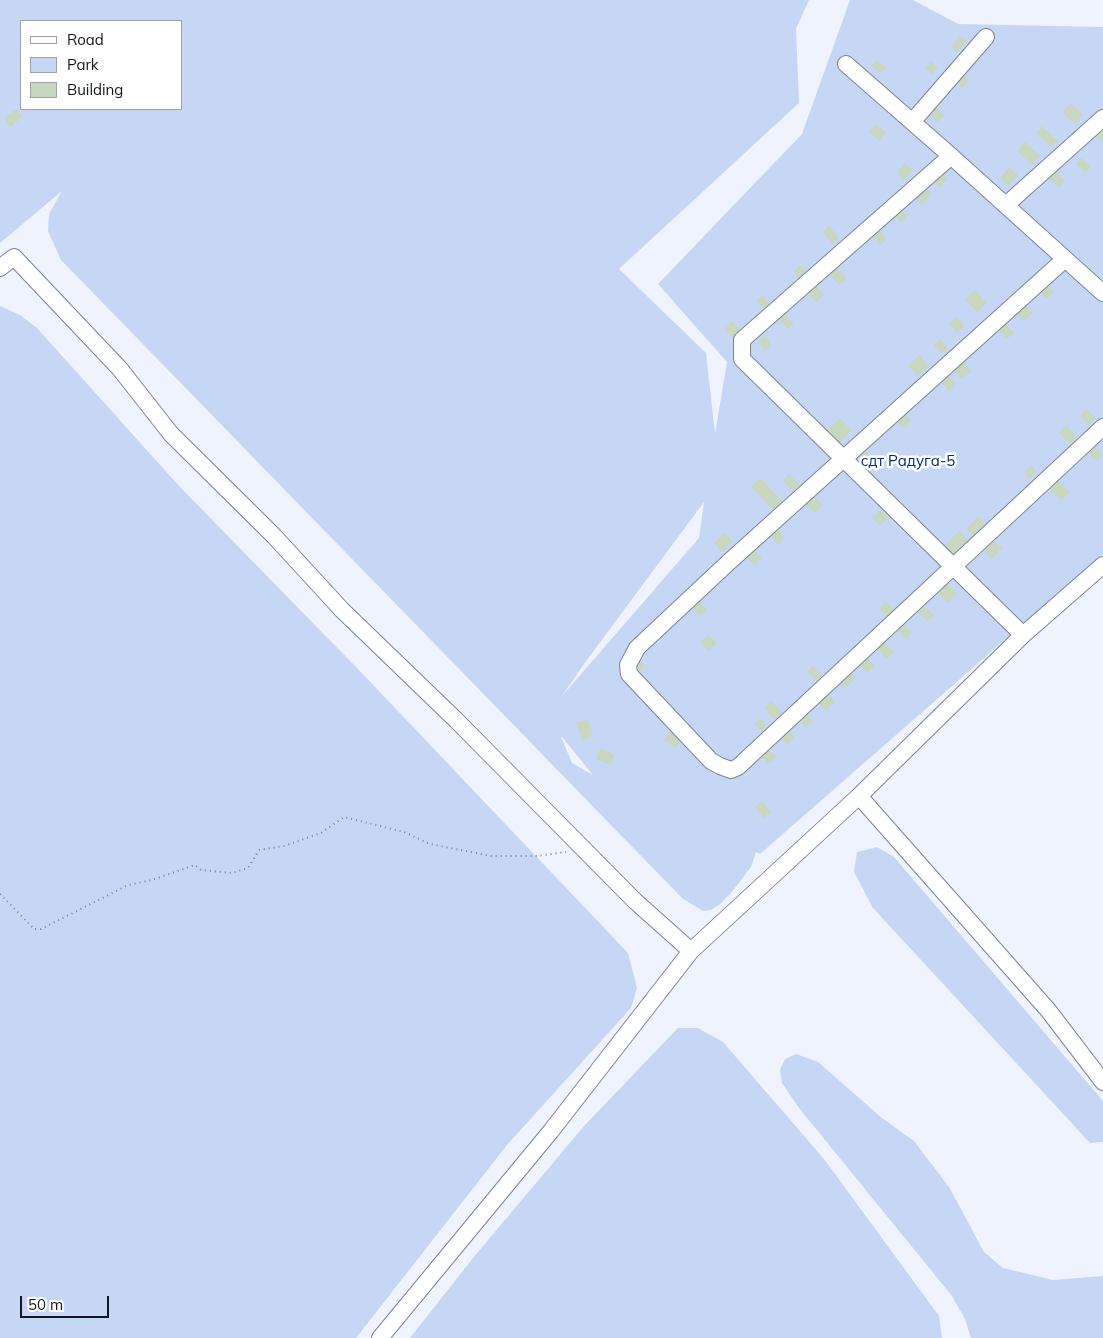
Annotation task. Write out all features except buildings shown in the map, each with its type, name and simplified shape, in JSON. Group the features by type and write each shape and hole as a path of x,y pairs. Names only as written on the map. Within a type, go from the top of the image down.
{"street":[{"path":"912,122 986,37"},
{"path":"846,64 1103,293"},
{"path":"1006,205 1103,118"},
{"path":"951,156 742,340 742,359 1023,635"},
{"path":"0,268 14,257 120,369 171,434 274,536 342,610 456,720 635,901 691,951"},
{"path":"1065,259 843,458 637,648 628,665 630,674 711,760 731,770 738,767 1103,428"},
{"path":"380,1338 551,1131 691,951 859,796 1023,635 1103,566"},
{"path":"859,796 1048,1010 1103,1082"}],"path":[{"path":"0,894 34,929 42,929 128,885 152,880 195,866 201,870 232,873 248,868 258,850 284,846 320,833 344,817 404,832 430,844 491,856 537,856 568,852 580,847"}],"green space":[{"name":"сдт Радуга-5","path":"0,0 809,0 796,29 799,103 619,269 706,353 715,434 727,362 658,284 802,134 850,0 913,0 958,24 1103,27 1103,554 760,854 756,852 751,867 731,893 711,910 703,911 683,899 61,260 48,231 49,214 62,191 0,243","holes":["704,502 699,538 562,696 584,664","562,737 593,775 572,763"]},
{"path":"0,306 20,315 37,328 179,486 357,668 628,953 637,988 631,1008 507,1145 356,1338 0,1338"},
{"path":"877,847 894,857 1103,1101 1103,1142 1090,1143 873,908 854,872 857,852"},
{"path":"678,1028 698,1028 723,1042 824,1159 939,1316 942,1338 410,1338 473,1258 584,1126"},
{"path":"796,1054 818,1062 882,1118 914,1141 949,1187 984,1252 1003,1268 1053,1280 1103,1276 1103,1338 971,1338 965,1319 952,1296 799,1108 782,1083 780,1070 785,1059"}]}
